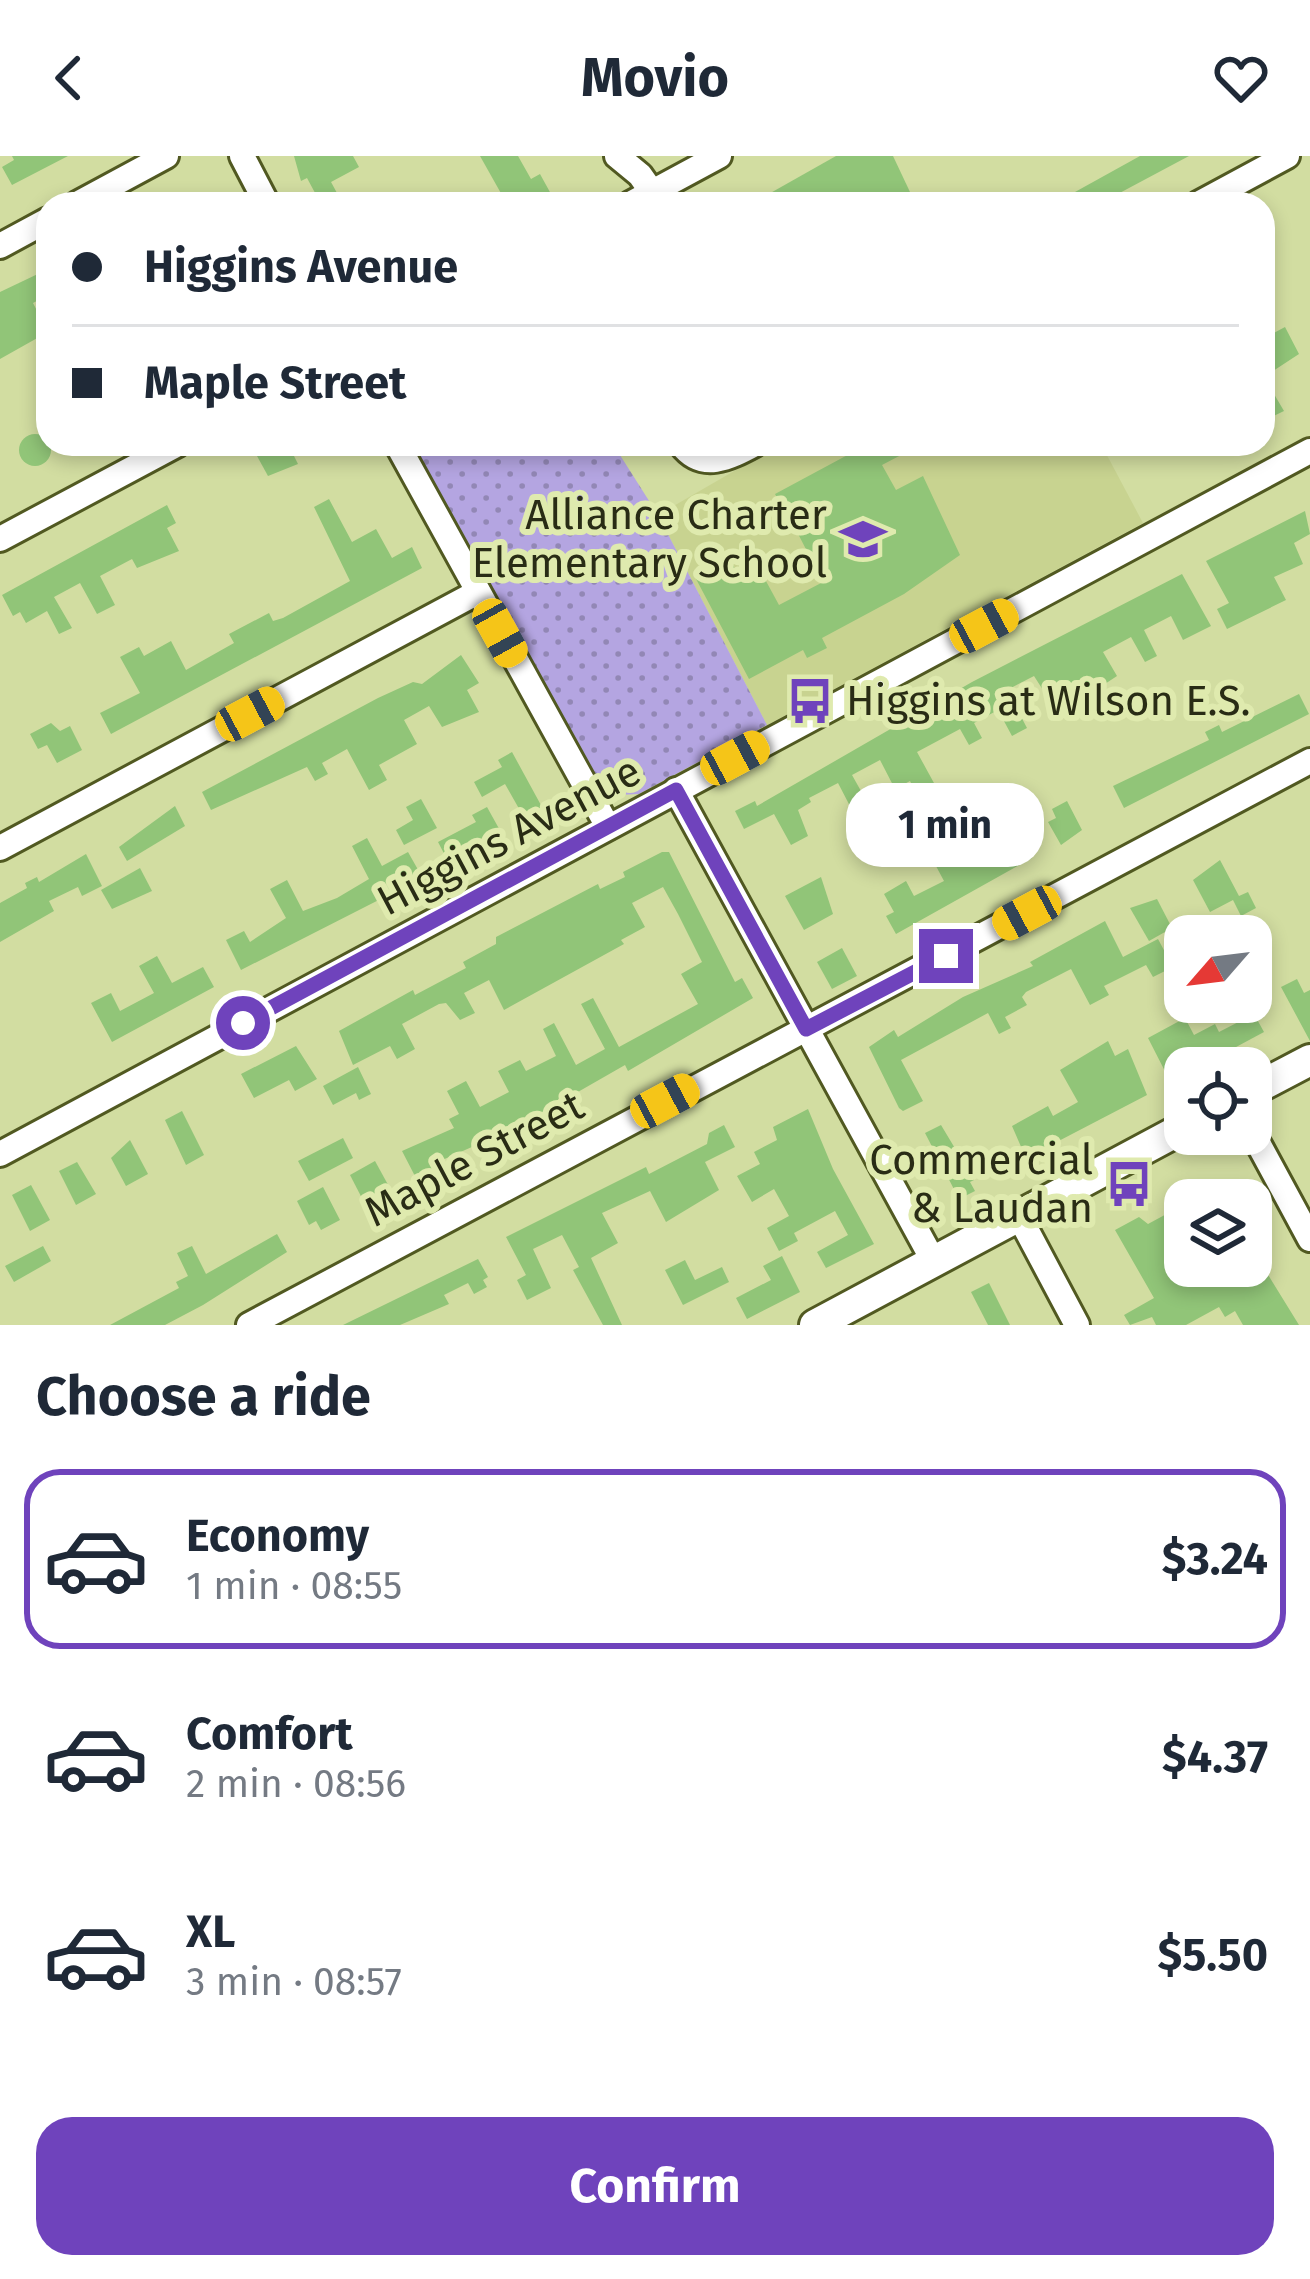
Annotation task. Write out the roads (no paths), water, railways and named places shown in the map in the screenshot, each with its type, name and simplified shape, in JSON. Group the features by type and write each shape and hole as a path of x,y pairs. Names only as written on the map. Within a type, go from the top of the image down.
{"main road":[{"path":"1272,1080 1310,1060"},
{"path":"815,1325 1164,1138"}],"street":[{"path":"99,192 166,156"},
{"path":"242,156 261,192"},
{"path":"617,156 653,192"},
{"path":"665,192 719,156"},
{"path":"1220,192 1287,156"},
{"path":"0,245 36,226"},
{"name":"Higgins Avenue","path":"0,1154 1310,451"},
{"path":"0,538 155,456"},
{"path":"404,456 608,826"},
{"path":"0,848 478,592"},
{"name":"Maple Street","path":"249,1325 1310,761"},
{"path":"676,790 934,1262"},
{"path":"1265,1155 1310,1239"},
{"path":"1019,1216 1077,1325"}],"place":[{"name":"Alliance Charter Elementary School","path":"863,539"},
{"name":"Higgins at Wilson E.S.","path":"810,701"},
{"name":"Commercial & Laudan","path":"1129,1184"}]}
